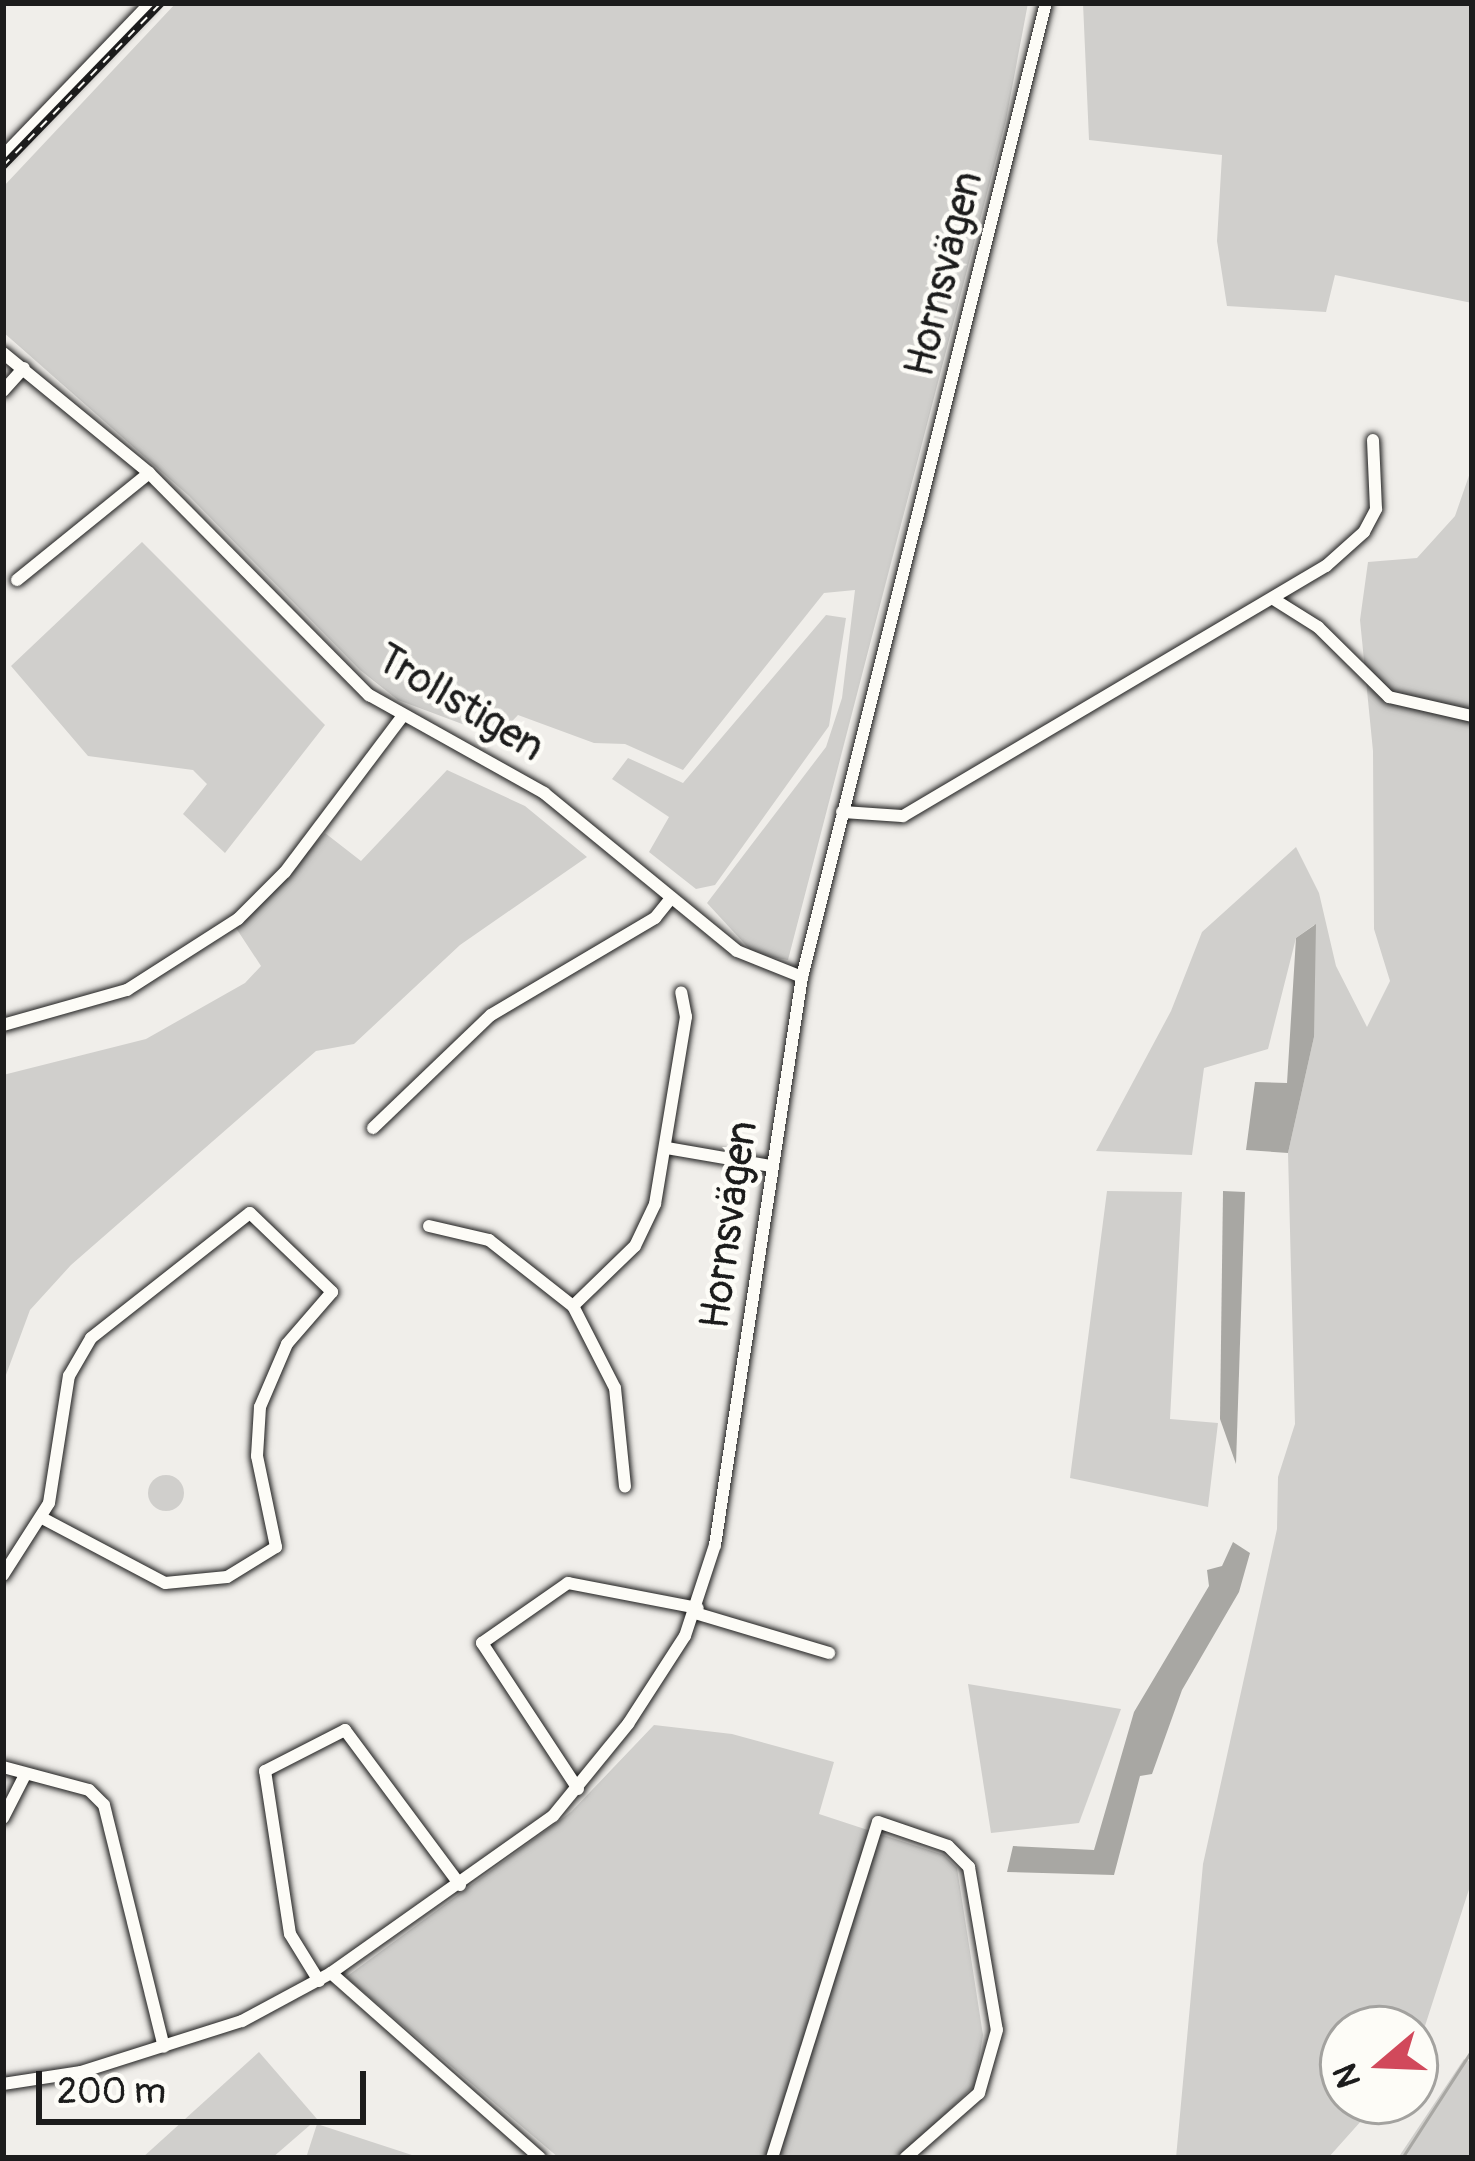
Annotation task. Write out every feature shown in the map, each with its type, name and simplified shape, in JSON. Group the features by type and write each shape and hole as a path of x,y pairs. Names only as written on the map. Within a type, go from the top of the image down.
{"street":[{"path":"3,156 150,3"},
{"name":"Hornsvägen","path":"3,2084 164,2048 242,2021 325,1977 460,1885 526,1840 578,1790 697,1611 730,1457 802,976 1046,3"},
{"name":"Trollstigen","path":"3,353 149,473 369,695 544,793 752,960 802,976"},
{"path":"3,391 24,368"},
{"path":"842,812 903,817 1274,600 1371,521 1373,440"},
{"path":"17,580 149,473"},
{"path":"1274,600 1318,627 1389,697 1472,716"},
{"path":"3,1025 127,990 238,919 285,872 402,717"},
{"path":"373,1128 479,1024 655,918 671,898"},
{"path":"573,1306 635,1246 656,1204 686,1017 681,992"},
{"path":"667,1148 771,1166"},
{"path":"3,1575 43,1518 69,1376 92,1338 250,1213 332,1292 287,1344 265,1385 257,1456 276,1547 226,1577 165,1583 43,1518"},
{"path":"429,1226 489,1240 573,1306 615,1388 625,1486"},
{"path":"578,1790 482,1643 568,1583 697,1611 829,1653"},
{"path":"460,1885 345,1730 266,1772 290,1934 325,1977 540,2158"},
{"path":"3,1767 24,1777 89,1790 104,1805 164,2048"},
{"path":"3,1818 24,1777"},
{"path":"772,2158 878,1822 948,1846 969,1868 997,2030 979,2093 905,2158"}],"shaded area":[{"path":"176,3 1028,3 1006,120 788,960 754,954 707,903 826,747 842,698 855,590 824,593 683,770 625,744 594,743 518,715 497,737 398,700 360,670 189,496 3,332 3,187"},
{"path":"1083,3 1472,3 1472,303 1335,275 1326,312 1227,306 1217,241 1222,155 1089,140"},
{"path":"1472,467 1472,1880 1432,2005 1319,2005 1319,2125 1358,2125 1328,2158 1176,2158 1203,1864 1277,1529 1278,1477 1295,1424 1288,1153 1314,1037 1314,925 1296,938 1268,1049 1204,1068 1192,1155 1096,1151 1171,1011 1202,932 1296,847 1319,893 1336,966 1367,1027 1390,981 1374,929 1373,751 1360,620 1368,562 1417,558 1455,516"},
{"path":"142,542 325,725 225,853 183,814 207,784 193,770 88,756 11,666"},
{"path":"826,615 846,618 829,726 715,885 696,889 649,852 669,817 612,779 628,758 683,783"},
{"path":"447,770 525,806 587,857 460,945 354,1044 316,1051 71,1265 30,1310 3,1383 3,1075 146,1039 245,983 261,966 236,928 325,833 361,861"},
{"path":"1316,924 1314,1037 1288,1153 1246,1150 1255,1082 1287,1083 1296,938"},
{"path":"1107,1191 1182,1192 1170,1419 1218,1423 1208,1507 1070,1478"},
{"path":"1223,1191 1245,1192 1236,1464 1220,1419"},
{"path":"166,1475 179,1480 184,1493 179,1506 166,1511 153,1506 148,1493 153,1480"},
{"path":"1233,1542 1250,1553 1239,1592 1182,1690 1152,1774 1140,1776 1114,1875 1007,1872 1013,1846 1094,1850 1134,1712 1209,1586 1207,1570 1222,1566"},
{"path":"968,1684 1121,1709 1079,1823 991,1833"},
{"path":"654,1725 732,1734 834,1762 819,1814 944,1855 957,1868 983,2035 975,2085 900,2158 559,2158 346,1977 571,1812"},
{"path":"259,2052 317,2119 272,2158 142,2158"},
{"path":"1464,2059 1472,2062 1472,2158 1398,2158 1420,2125 1439,2125 1439,2096"},
{"path":"317,2124 418,2157 418,2158 306,2158"}],"waterway":[{"path":"1402,2158 1472,2050"}],"railway":[{"path":"3,166 161,3"}]}
